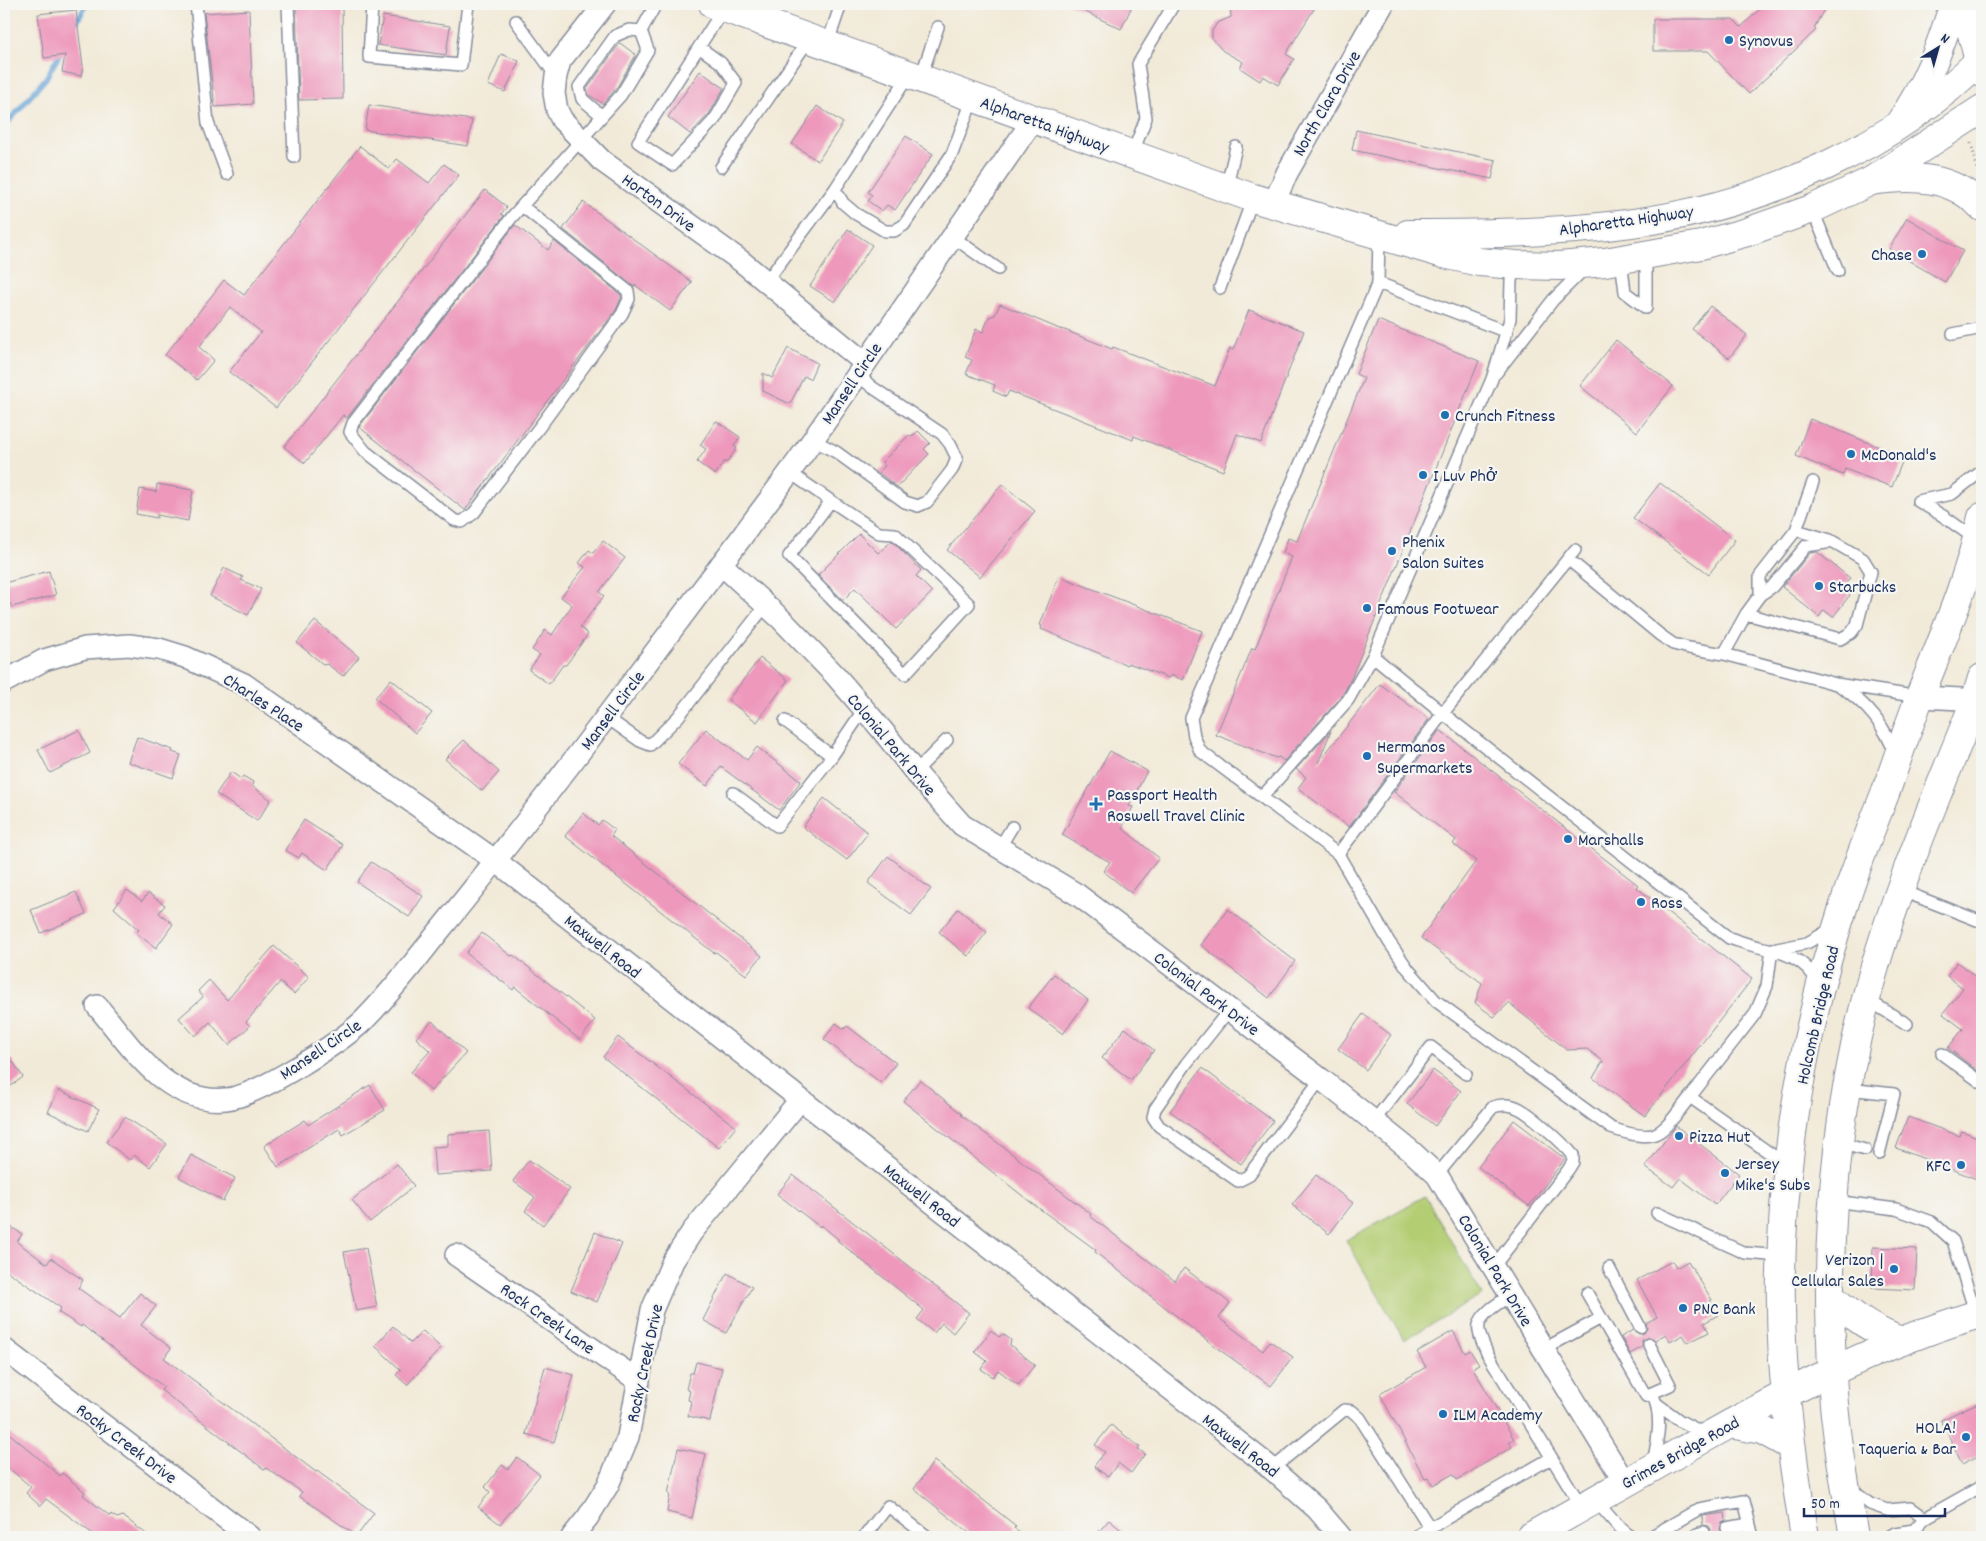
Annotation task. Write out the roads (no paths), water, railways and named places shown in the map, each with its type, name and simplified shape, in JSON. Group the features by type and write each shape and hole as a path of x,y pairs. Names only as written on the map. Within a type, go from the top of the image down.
{"main road":[{"path":"1899,124 1912,106 1933,67 1954,4"},
{"path":"1964,4 1981,64"},
{"name":"Alpharetta Highway","path":"735,8 819,42 1226,189 1444,254 1479,262 1516,265 1560,266 1633,258 1701,245 1747,232 1812,209 1871,181 1982,109"},
{"name":"Alpharetta Highway","path":"1379,234 1482,233 1565,229 1647,221 1693,212 1737,199 1821,167 1862,146 1938,98 1981,64"},
{"path":"1871,181 1904,177 1936,180 1963,191 1982,207"},
{"path":"1516,265 1538,243 1550,235 1565,229"},
{"name":"Holcomb Bridge Road","path":"1802,1536 1785,1393 1781,1308 1782,1256 1789,1167 1797,1104 1820,990 1839,921 1920,696 1950,623 1980,528"},
{"path":"1854,1537 1836,1422 1832,1370 1830,1296 1834,1201 1853,1146 1848,1089 1866,999 1900,890 1980,693"},
{"path":"1830,1296 1865,1324 1881,1333 1902,1340"},
{"name":"Grimes Bridge Road","path":"1544,1533 1589,1503 1785,1393 1832,1370 1902,1340 1979,1314"},
{"path":"1719,1430 1764,1431 1791,1446"}],"street":[{"name":"Horton Drive","path":"605,4 560,61 554,93 557,110 562,120 602,161 741,261 861,368"},
{"name":"North Clara Drive","path":"1263,201 1290,166 1383,4"},
{"name":"Mansell Circle","path":"97,1006 156,1074 175,1089 209,1100 244,1096 262,1088 338,1040 362,1022 399,981 496,861 790,472 1034,120"},
{"name":"Colonial Park Drive","path":"721,564 766,605 835,675 915,772 962,825 1078,894 1374,1121 1437,1175 1625,1483"},
{"name":"Charles Place","path":"4,682 44,660 85,648 129,645 159,649 185,657 244,684 496,861"},
{"path":"1920,696 1980,693"},
{"name":"Maxwell Road","path":"496,861 1272,1469 1317,1510 1341,1537"},
{"name":"Rocky Creek Drive","path":"572,1537 588,1518 608,1485 628,1437 652,1310 673,1260 692,1232 800,1100"},
{"name":"Rock Creek Lane","path":"456,1255 639,1382"},
{"name":"Rocky Creek Drive","path":"4,1349 250,1537"}],"lane":[{"path":"196,4 208,123 227,174"},
{"path":"288,4 294,157"},
{"path":"372,4 369,57 461,64 468,4"},
{"path":"522,206 628,291 629,299 622,314 544,421 474,512 462,522 454,520 365,451 350,432 353,423 522,206 621,95 648,50 641,31 656,4"},
{"path":"721,167 819,42 841,4"},
{"path":"1132,155 1146,118 1138,64 1174,4"},
{"path":"699,47 721,63 736,82 715,119 672,166 638,142 699,47 735,8"},
{"path":"516,21 556,76"},
{"path":"766,282 836,189 914,77 938,26"},
{"path":"602,116 582,99 579,87 615,36 628,30 641,31"},
{"path":"836,189 843,203 856,214 885,231 894,231 904,225 952,154 973,98"},
{"path":"1226,189 1236,147"},
{"path":"1220,288 1263,201"},
{"path":"1812,209 1838,271"},
{"path":"1379,234 1378,283 1191,718 1194,736 1200,751 1338,854 1389,942 1408,969 1436,1001 1611,1128 1634,1136 1648,1137 1662,1130 1755,1014 1767,986 1772,949"},
{"path":"953,237 998,269"},
{"path":"1492,379 1553,300 1577,274 1591,263"},
{"path":"1262,797 1348,700 1373,656 1492,379 1507,332 1511,309 1511,280 1516,265"},
{"path":"1378,283 1507,332"},
{"path":"1953,334 1982,328"},
{"path":"813,440 836,452 888,492 912,505 923,506 952,470 957,458 942,434 872,387 861,368"},
{"path":"790,472 879,533 896,534 969,604 905,674 788,556 830,501"},
{"path":"1980,528 1943,516 1918,501 1952,494 1982,472"},
{"path":"1760,595 1760,576 1796,530 1813,482"},
{"path":"1746,614 1840,639 1851,633 1858,625 1871,572 1863,559 1830,540 1796,530"},
{"path":"1724,654 1746,614 1760,595 1772,587 1806,546 1826,543 1830,540"},
{"path":"1338,854 1443,713 1571,554 1660,635 1673,644 1724,654 1836,684 1920,696"},
{"path":"606,717 640,741 650,745 678,717 766,605"},
{"path":"1373,656 1729,938 1783,952 1803,964 1812,974 1820,990"},
{"path":"1836,684 1875,716 1884,729 1897,760"},
{"path":"733,793 777,826 832,756 864,709"},
{"path":"785,721 832,756"},
{"path":"915,772 947,740"},
{"path":"1000,847 1012,827"},
{"path":"1900,890 1982,922"},
{"path":"1772,949 1784,949 1806,943 1829,931 1839,921"},
{"path":"1866,999 1907,1024"},
{"path":"1229,1010 1186,1064 1155,1109 1153,1117 1159,1126 1238,1181 1248,1176 1320,1079"},
{"path":"1374,1121 1431,1046 1466,1074"},
{"path":"1942,1054 1982,1083"},
{"path":"1848,1089 1894,1094 1879,1154"},
{"path":"1690,1097 1789,1167"},
{"path":"1437,1175 1493,1107 1499,1105 1520,1108 1573,1155 1573,1162 1568,1170 1494,1266"},
{"path":"1834,1201 1896,1209 1932,1222 1953,1241 1979,1314"},
{"path":"1657,1213 1745,1253 1782,1256"},
{"path":"1610,1268 1640,1327"},
{"path":"1587,1293 1646,1396 1670,1385 1649,1344"},
{"path":"1511,1295 1491,1309 1478,1326 1487,1352 1551,1458 1589,1503 1631,1537"},
{"path":"1544,1349 1601,1318"},
{"path":"1652,1393 1657,1404 1660,1432 1652,1468"},
{"path":"1657,1404 1680,1421 1719,1430"},
{"path":"1272,1469 1344,1410 1352,1411 1360,1418 1430,1528"},
{"path":"1414,1537 1551,1458"},
{"path":"1844,1477 1857,1494 1870,1504 1887,1510 1911,1508 1925,1518"},
{"path":"1888,1537 1895,1533 1914,1530 1925,1518 1982,1486"},
{"path":"1650,1537 1699,1509 1744,1501 1753,1537"},
{"path":"864,1537 888,1506 928,1537"},
{"path":"1727,1528 1749,1524"}],"waterway":[{"path":"74,26 87,4"},
{"path":"4,127 46,78 62,50"}],"place":[{"name":"Synovus","path":"1729,40"},
{"name":"Chase","path":"1922,254"},
{"name":"Crunch Fitness","path":"1445,415"},
{"name":"McDonald's","path":"1851,454"},
{"name":"I Luv Phở","path":"1423,475"},
{"name":"Phenix Salon Suites","path":"1392,551"},
{"name":"Starbucks","path":"1819,586"},
{"name":"Famous Footwear","path":"1367,608"},
{"name":"Hermanos Supermarkets","path":"1367,756"},
{"name":"Passport Health Roswell Travel Clinic","path":"1096,804"},
{"name":"Marshalls","path":"1568,839"},
{"name":"Ross","path":"1641,902"},
{"name":"Pizza Hut","path":"1679,1136"},
{"name":"KFC","path":"1961,1165"},
{"name":"Jersey Mike's Subs","path":"1725,1173"},
{"name":"Verizon | Cellular Sales","path":"1894,1269"},
{"name":"PNC Bank","path":"1683,1308"},
{"name":"ILM Academy","path":"1443,1414"},
{"name":"HOLA! Taqueria & Bar","path":"1966,1437"}]}
